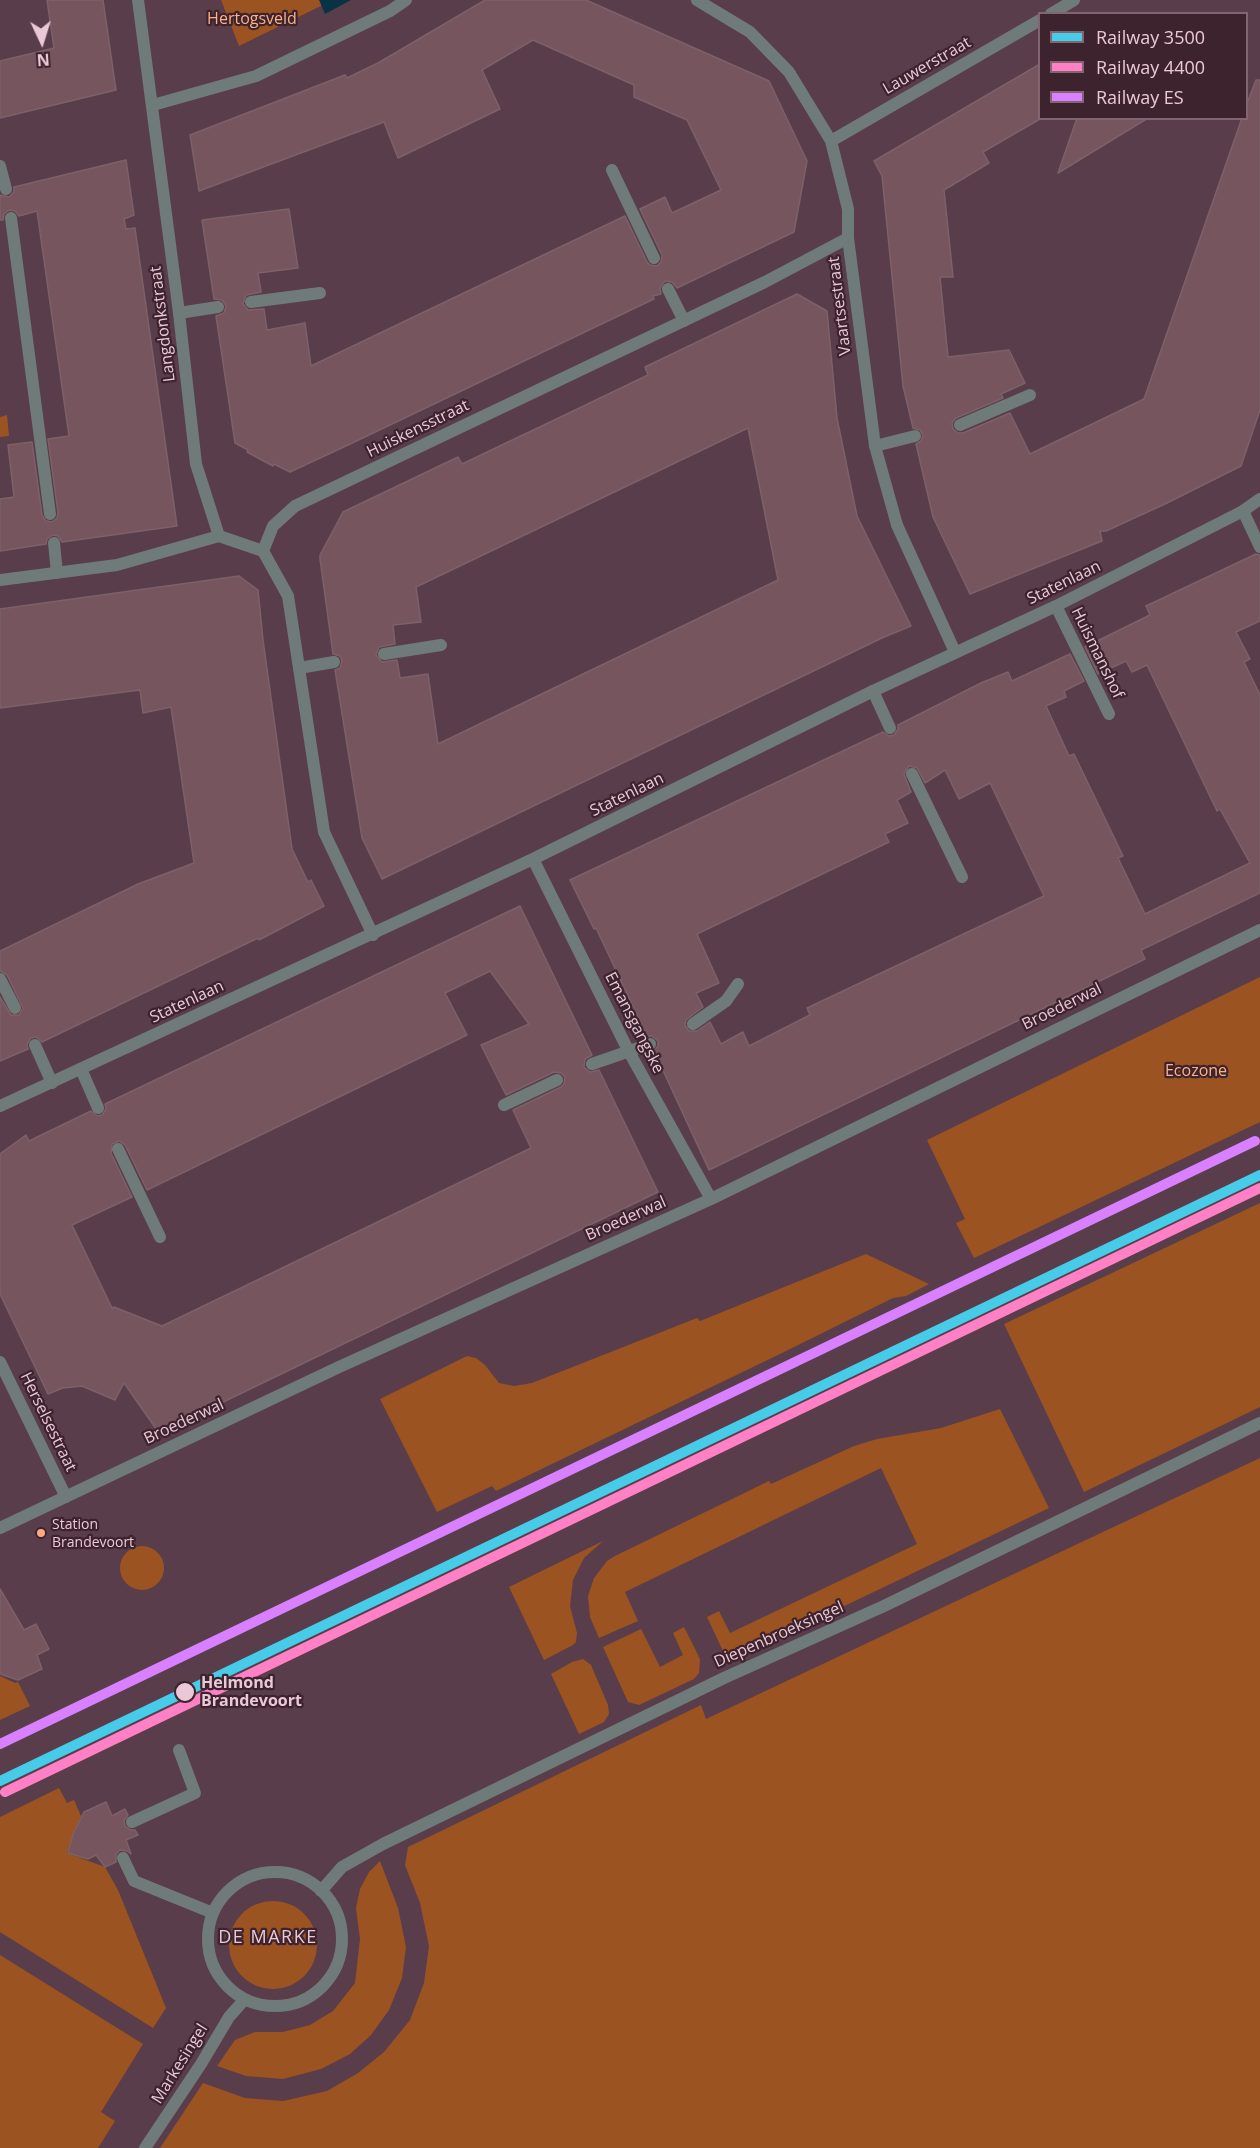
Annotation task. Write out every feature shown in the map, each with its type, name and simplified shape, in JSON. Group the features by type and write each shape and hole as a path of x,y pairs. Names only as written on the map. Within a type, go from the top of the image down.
{"street":[{"name":"Langdonkstraat","path":"138,0 179,312 196,464 219,536"},
{"path":"153,105 256,76 390,11 406,0"},
{"name":"Vaartsestraat","path":"696,0 750,32 789,72 831,141 849,209 848,238 875,446 897,525 955,652"},
{"path":"1054,12 1074,0"},
{"name":"Lauwerstraat","path":"831,141 1038,21"},
{"path":"0,166 6,189"},
{"path":"612,170 654,258"},
{"path":"11,218 50,514"},
{"name":"Huiskensstraat","path":"263,551 273,526 295,506 765,282 848,238"},
{"path":"668,289 684,321"},
{"path":"251,302 320,293"},
{"path":"179,312 218,307"},
{"path":"960,425 1030,395"},
{"path":"875,446 915,436"},
{"name":"Statenlaan","path":"0,1106 533,859 955,652 1056,606 1243,511 1260,499"},
{"path":"1243,511 1260,546"},
{"path":"0,580 117,565 219,536 263,551 288,596 324,832 373,935"},
{"path":"54,543 57,573"},
{"name":"Huismanshof","path":"1056,606 1109,714"},
{"path":"384,654 441,645"},
{"path":"299,668 334,662"},
{"path":"873,692 890,728"},
{"path":"912,774 962,877"},
{"name":"Emansgangske","path":"533,859 628,1050 711,1199"},
{"name":"Broederwal","path":"0,1528 339,1367 711,1199 1260,930"},
{"path":"0,979 15,1008"},
{"path":"693,1024 726,1001 738,984"},
{"path":"592,1064 650,1044"},
{"path":"35,1045 52,1083"},
{"path":"81,1069 98,1108"},
{"path":"504,1106 557,1080"},
{"path":"118,1149 159,1237"},
{"name":"Herselsestraat","path":"0,1362 66,1497"},
{"name":"Diepenbroeksingel","path":"321,1891 342,1867 383,1844 713,1683 894,1600 1260,1423"},
{"path":"132,1822 195,1793 178,1750"},
{"path":"123,1858 134,1881 213,1913"},
{"path":"267,1873 285,1873 302,1878 321,1891 335,1908 342,1930 341,1952 333,1972 319,1990 300,2002 269,2006 245,1999 223,1982 213,1964 208,1945 209,1925 222,1898 235,1886 250,1877 267,1873"},
{"name":"Markesingel","path":"145,2148 229,2017 245,1999"}],"green space":[{"name":"Hertogsveld","path":"221,0 333,0 239,46"},
{"path":"7,415 9,436 0,437 0,417"},
{"name":"Ecozone","path":"1260,977 1260,1122 974,1258 956,1223 965,1219 927,1140"},
{"path":"1260,1203 1260,1407 1084,1492 1004,1324"},
{"path":"866,1254 929,1284 906,1296 893,1298 496,1491 492,1486 437,1512 380,1399 467,1356 476,1358 485,1365 499,1383 514,1386 532,1383 697,1318 700,1321"},
{"path":"1000,1409 1049,1508 740,1656 728,1655 723,1651 707,1617 719,1611 730,1633 917,1544 881,1468 625,1592 638,1621 599,1638 590,1617 588,1596 594,1578 607,1561 615,1556 769,1481 771,1484 854,1446 877,1439 941,1428"},
{"path":"1260,1458 1260,2148 160,2148 203,2083 245,2098 283,2101 327,2091 358,2073 384,2052 410,2020 424,1983 429,1946 420,1903 405,1865 408,1847 701,1705 706,1719"},
{"path":"603,1541 584,1558 573,1580 570,1606 577,1633 576,1642 544,1660 509,1587"},
{"path":"142,1546 157,1553 164,1568 157,1583 142,1590 127,1583 120,1568 127,1553"},
{"path":"684,1627 700,1659 699,1673 694,1679 639,1705 628,1702 603,1647 641,1629 660,1667 683,1655 673,1633"},
{"path":"583,1659 591,1665 608,1705 609,1714 604,1722 579,1734 551,1674 572,1662"},
{"path":"0,1676 15,1683 18,1682 30,1706 0,1720"},
{"path":"59,1788 67,1803 74,1800 81,1816 67,1853 105,1867 118,1890 166,2008 153,2028 0,1932 0,1817"},
{"path":"380,1861 398,1908 406,1947 402,1978 389,2010 371,2035 350,2054 321,2069 283,2079 246,2076 217,2066 235,2040 255,2032 283,2032 310,2025 333,2011 355,1983 360,1939 356,1908 360,1889 369,1872"},
{"path":"273,1901 290,1904 304,1914 314,1928 317,1945 314,1962 304,1976 290,1986 273,1989 256,1986 242,1976 232,1962 229,1945 232,1928 242,1914 256,1904"},
{"path":"0,1955 143,2044 101,2112 115,2121 98,2148 0,2148"}],"water":[{"path":"319,0 351,0 325,14"}],"building":[{"path":"47,0 103,0 116,90 0,118 0,61 54,48"},
{"path":"485,0 586,0 769,81 807,161 794,232 677,288 672,282 665,281 660,288 661,294 653,296 654,299 290,472 274,464 273,466 235,443 216,316 224,313 226,306 222,300 214,299 202,220 289,209 298,268 258,273 261,292 246,295 243,304 248,310 264,309 267,330 305,323 311,366 625,216 647,262 657,266 661,262 662,255 640,209 665,197 672,213 721,190 687,120 634,97 634,85 533,40 482,70 500,109 398,158 384,122 199,191 190,135 345,75 347,78 378,63"},
{"path":"1038,65 1038,120 983,152 989,163 944,190 953,277 940,277 948,357 1009,350 1025,383 1001,394 1003,398 956,418 952,423 953,429 958,433 963,433 1010,413 1030,454 1144,399 1241,120 1248,120 1248,101 1256,80 1260,80 1260,410 1241,466 1165,504 1106,531 1100,531 1102,541 970,594 933,517 916,444 921,441 923,435 920,430 913,428 903,386 882,176 874,161"},
{"path":"1076,120 1145,120 1058,173"},
{"path":"126,160 134,215 124,219 126,229 135,228 177,526 62,542 58,536 53,535 47,539 46,544 0,551 0,499 14,497 8,445 32,442 42,515 46,521 52,522 57,518 58,513 48,439 69,436 37,211 19,216 15,211 9,210 4,214 3,220 0,220 0,195 9,197 14,192 14,187"},
{"path":"797,294 827,311 837,418 857,516 911,626 382,879 362,838 335,670 340,668 342,661 340,656 333,654 320,555 343,512 458,457 462,464 569,413 648,375 645,367","holes":["748,428 778,580 438,744 428,674 400,678 397,660 382,662 376,655 379,647 395,644 393,625 421,622 416,587"]},
{"path":"1256,554 1260,555 1260,621 1236,632 1250,659 1244,662 1260,695 1260,893 1141,950 1145,959 709,1170 654,1051 658,1046 658,1041 652,1036 647,1036 596,928 594,929 570,880 883,732 889,736 894,735 898,725 981,683 1008,672 1012,681 1070,654 1084,681 1064,691 1066,697 1046,706 1069,756 1074,754 1123,856 1118,858 1145,914 1250,863 1220,809 1217,811 1147,665 1132,672 1126,661 1098,674 1085,647 1150,615 1146,606","holes":["909,766 917,768 925,783 945,770 959,799 990,783 1044,896 807,1008 810,1015 749,1046 743,1032 721,1044 710,1022 697,1031 689,1031 685,1025 686,1020 703,1007 696,993 719,983 697,934 889,842 885,834 908,823 897,800 911,792 904,774"]},
{"path":"239,576 258,590 292,849 308,882 311,880 324,906 259,940 258,938 42,1042 36,1037 31,1038 27,1044 28,1049 0,1061 0,997 11,1015 19,1015 23,1008 7,975 0,971 0,951 138,884 194,863 171,707 143,713 140,690 0,708 0,609"},
{"path":"520,906 592,1055 585,1059 584,1067 590,1072 599,1070 658,1192 159,1433 124,1383 115,1400 82,1386 63,1388 48,1394 0,1294 0,1154 26,1135 29,1141 91,1111 97,1116 102,1115 106,1109 105,1104","holes":["490,971 529,1024 481,1045 506,1095 554,1072 561,1073 565,1077 561,1087 513,1110 531,1148 162,1326 112,1308 72,1225 132,1197 111,1153 112,1144 119,1141 125,1145 147,1190 467,1035 445,993"]},
{"path":"0,1589 24,1630 36,1624 49,1649 37,1655 42,1669 18,1680 0,1674"},
{"path":"106,1802 112,1816 125,1809 128,1815 124,1821 125,1826 135,1830 138,1835 126,1840 131,1854 120,1850 116,1854 116,1862 105,1867 96,1855 88,1859 68,1853 73,1834 84,1812"}],"rail line":[{"name":"ES","path":"0,1744 1255,1141"},
{"name":"3500","path":"0,1781 1260,1175"},
{"name":"4400","path":"5,1792 1260,1188"}],"place":[{"name":"Station Brandevoort","path":"41,1533"},
{"name":"Helmond Brandevoort","path":"185,1692"}],"district":[{"name":"DE MARKE","path":"268,1938"}]}
